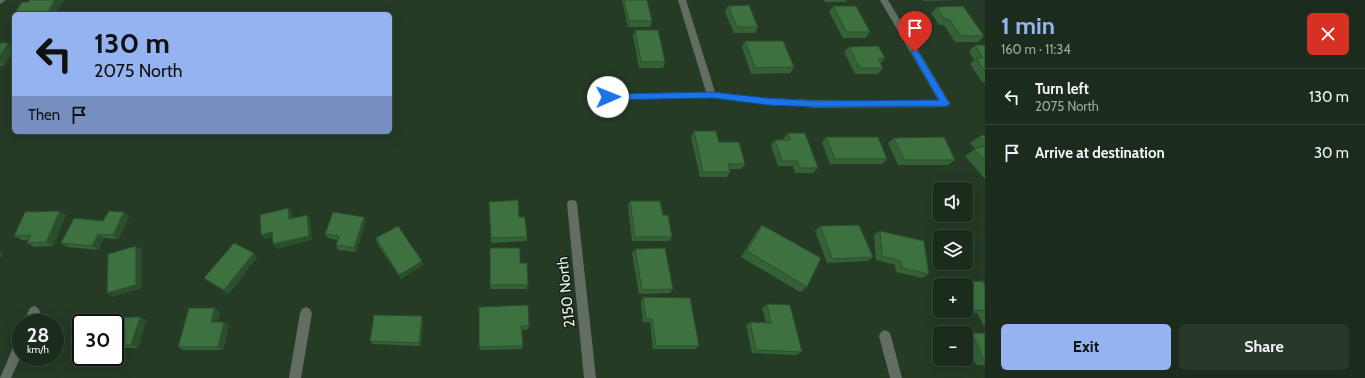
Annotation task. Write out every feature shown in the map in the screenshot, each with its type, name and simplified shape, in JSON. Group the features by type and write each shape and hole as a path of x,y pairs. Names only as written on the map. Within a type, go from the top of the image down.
{"street":[{"path":"682,0 712,95"},
{"path":"608,97 712,95 767,101 817,104 945,103 884,0"},
{"name":"2150 North","path":"572,204 590,378"},
{"path":"295,378 306,313"},
{"path":"885,336 896,378"},
{"path":"5,378 12,362"}],"building":[{"path":"30,0 55,0 48,12 16,12 22,2 28,2"},
{"path":"624,0 647,0 652,21 629,21"},
{"path":"749,5 758,27 737,27 728,6"},
{"path":"833,6 856,6 870,32 847,32"},
{"path":"963,6 984,36 961,36 949,19 944,19 937,7"},
{"path":"635,30 658,30 665,62 641,62"},
{"path":"745,41 783,41 794,67 755,68"},
{"path":"0,43 8,43 0,56"},
{"path":"975,45 985,45 985,71 976,58 983,58"},
{"path":"878,46 885,58 878,59 883,68 860,68 849,47"},
{"path":"694,131 716,131 719,142 739,142 745,164 728,164 730,172 703,172"},
{"path":"788,133 805,133 818,168 800,168 797,161 782,161 775,140 790,140"},
{"path":"985,135 985,142 980,136"},
{"path":"826,137 878,137 887,159 835,159"},
{"path":"944,137 955,160 904,160 894,138"},
{"path":"985,146 985,161 974,149"},
{"path":"518,200 519,217 525,217 527,237 491,238 489,202"},
{"path":"630,201 660,201 663,215 668,215 672,237 635,237"},
{"path":"288,208 289,219 307,215 309,236 273,244 272,232 261,235 260,215"},
{"path":"60,211 46,242 27,243 31,235 14,236 25,212"},
{"path":"109,211 124,212 113,235 98,234 92,246 61,243 74,218 103,221"},
{"path":"333,212 364,217 354,248 336,245 339,236 325,234"},
{"path":"762,225 821,258 807,287 747,251"},
{"path":"859,225 873,257 832,259 820,226"},
{"path":"398,226 422,261 399,275 376,238"},
{"path":"880,231 924,241 929,274 902,268 901,261 882,256"},
{"path":"234,243 254,253 224,290 204,278"},
{"path":"136,246 136,285 107,293 108,254"},
{"path":"490,248 520,248 520,263 527,263 528,285 490,285"},
{"path":"665,248 673,289 642,290 635,249"},
{"path":"983,281 985,285 985,310 973,311 973,282"},
{"path":"643,297 690,298 699,346 656,346 652,319 646,319"},
{"path":"767,304 790,305 802,352 756,350 750,322 771,323"},
{"path":"528,305 529,326 521,326 523,346 479,347 479,307"},
{"path":"189,308 215,308 211,322 224,322 218,347 178,347"},
{"path":"374,315 422,316 419,343 370,341"},
{"path":"124,317 140,317 131,345 124,345"},
{"path":"973,333 985,333 985,363 973,335"}],"route":[{"path":"608,97 712,95 767,101 817,104 945,103 915,52"}]}
